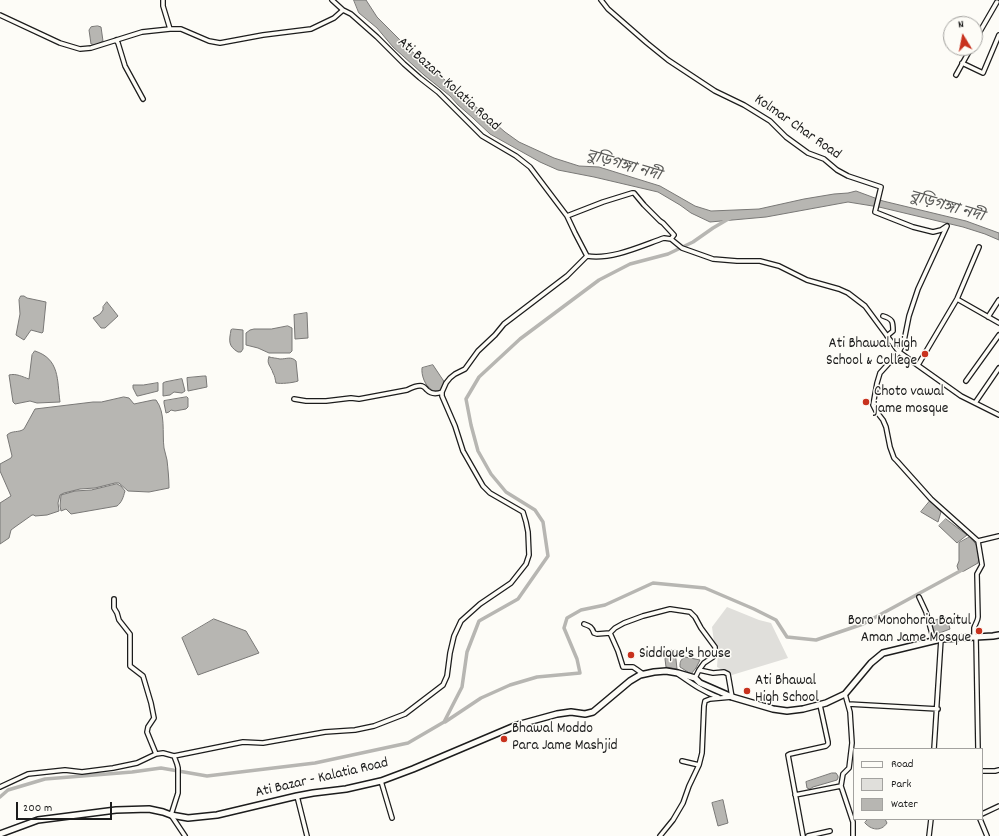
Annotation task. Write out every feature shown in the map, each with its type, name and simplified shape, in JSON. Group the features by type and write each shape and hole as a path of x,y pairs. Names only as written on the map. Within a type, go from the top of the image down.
{"main road":[{"path":"732,697 773,709 787,711 803,709 826,703 845,694 871,663 883,653 941,639 999,635"},
{"name":"Ati Bazar - Kalatia Road","path":"0,834 38,820 116,810 149,809 188,818 217,815 296,796 346,789 381,781 517,725 557,714 570,712 585,714 593,712 630,681 640,675 654,672 666,671 695,678 700,683 732,697"}],"street":[{"path":"163,0 163,6 170,29"},
{"name":"Ati Bazar- Kolatia Road","path":"332,0 343,10 351,14 404,64 438,92 482,136 516,156 530,167 567,216 588,256"},
{"name":"Kolmar Char Road","path":"601,0 608,9 668,60 716,91 744,105 770,121 786,137 808,153 824,159 837,170 848,176 881,187 875,212 913,227 933,232 941,230 947,226 918,289 909,316 904,341 899,352"},
{"path":"983,26 997,2"},
{"path":"0,15 53,40 80,49 91,48 142,32 170,29 181,29 209,41 220,42 311,29 334,18 343,10"},
{"path":"962,63 983,73 999,35"},
{"path":"116,40 126,66 143,98"},
{"path":"956,75 966,56"},
{"path":"567,216 603,202 634,193 644,206 674,235 673,240"},
{"path":"0,787 28,774 65,770 82,772 113,768 137,763 156,754 163,753 174,756 243,742 263,743 325,732 355,730 374,726 405,714 443,685 447,676 454,636 461,621 480,604 511,583 526,564 529,555 528,532 523,512 490,493 483,486 463,451 455,426 442,396 442,392 450,378 465,368 478,351 504,324 567,276 588,256 596,257 618,254 664,238 673,240 682,248 713,259 760,261 778,266 807,280 839,289 848,293 865,306 899,352 961,396 998,414"},
{"path":"918,365 957,299 980,247"},
{"path":"957,299 999,324"},
{"path":"988,317 999,300"},
{"path":"883,316 889,318 893,325 893,331 887,336"},
{"path":"966,381 999,335"},
{"path":"899,352 880,373 873,402 876,411 886,427 894,458 931,499 978,541 982,565 977,574 978,621 974,631 978,748"},
{"path":"975,403 999,368"},
{"path":"294,399 306,401 326,401 364,399 421,386 432,393 436,394 442,392"},
{"path":"978,541 999,536"},
{"path":"919,597 926,612 934,641"},
{"path":"114,599 114,608 119,620 130,634 130,666 143,676 151,703 154,718 148,727 147,732 156,754"},
{"path":"584,624 589,626 594,633 610,633 624,623 643,616 670,609 690,612 715,647 713,657 704,663 695,678"},
{"path":"610,633 623,667 636,668 644,674"},
{"path":"934,748 938,710 941,639"},
{"path":"660,836 673,820 683,803 699,765 702,754 705,701 710,699 732,697 728,674 724,672 713,673 699,670"},
{"path":"678,673 693,685 721,698"},
{"path":"845,694 850,712 852,744 849,768 843,774 841,786 853,822 853,836"},
{"path":"848,704 938,710"},
{"path":"803,836 788,756 790,754 826,746 828,744 820,705"},
{"path":"174,756 178,764 178,793 171,815 185,836"},
{"path":"682,761 699,765"},
{"path":"983,771 999,770"},
{"path":"381,781 392,818"},
{"path":"795,795 841,786"},
{"path":"296,796 307,836"},
{"path":"983,814 999,806"},
{"path":"929,836 931,820"},
{"path":"980,820 987,836"},
{"path":"808,836 830,831"}],"green space":[{"path":"727,607 759,620 771,623 788,658 732,675 717,667 718,653 714,642 712,627"}],"water":[{"path":"354,0 366,0 377,17 408,48 505,132 519,142 554,158 579,166 599,167 660,186 695,206 711,211 759,209 804,199 856,191 883,201 966,221 999,233 999,240 963,227 879,207 848,202 766,217 710,222 691,213 658,192 558,170 540,162 490,134 450,96 393,47 377,28 359,13"},
{"path":"91,27 101,27 103,41 96,45 91,44 89,30"},
{"path":"21,296 46,302 43,332 31,330 24,340 16,335 20,314 19,300"},
{"path":"107,302 118,316 105,328 101,328 93,318 100,314"},
{"path":"307,313 308,338 295,339 294,315"},
{"path":"288,326 292,328 292,351 290,353 269,353 246,345 246,333 250,330 271,329"},
{"path":"231,330 243,330 243,349 241,352 238,352 232,348 230,343"},
{"path":"35,351 49,359 56,371 60,402 37,403 30,401 15,404 13,402 9,375 17,375 29,379 32,355"},
{"path":"269,357 294,359 296,361 298,381 276,383 268,363"},
{"path":"433,365 445,383 443,388 439,391 433,391 425,383 423,377 422,368"},
{"path":"206,376 207,387 188,391 187,378"},
{"path":"182,379 185,391 182,393 174,392 170,395 163,396 163,383"},
{"path":"158,383 158,391 138,396 133,388 133,385"},
{"path":"124,397 129,398 134,404 156,400 159,405 162,417 169,488 149,492 128,491 119,483 115,483 64,493 60,495 58,503 59,511 47,515 32,515 11,530 9,538 0,544 0,503 11,496 0,471 0,464 12,456 7,435 24,429 35,409 101,402"},
{"path":"187,397 188,407 186,409 175,411 171,410 166,413 164,401"},
{"path":"117,484 125,491 122,500 117,506 71,514 66,509 61,511 61,495 75,491 91,490"},
{"path":"930,501 941,512 938,522 921,512"},
{"path":"946,519 967,535 957,543 939,526"},
{"path":"970,537 978,549 978,563 964,571 959,572 957,566 959,561 959,543"},
{"path":"947,618 950,629 937,634 933,632 931,621"},
{"path":"214,619 246,631 259,653 198,675 182,638"},
{"path":"675,650 677,669 666,667 664,651"},
{"path":"685,657 700,660 691,674 680,667 682,659"},
{"path":"836,773 838,776 837,780 810,789 807,788 806,782"},
{"path":"723,800 728,823 718,826 712,803"},
{"path":"867,820 886,820 887,823 882,828 876,829 865,823"}],"waterway":[{"path":"0,797 8,790 45,779 132,772 161,768 207,776 315,763 408,743 444,722 462,687 467,652 479,621 518,599 548,556 543,522 535,510 506,492 491,474 478,451 466,399 479,377 520,339 599,280 630,264 668,254 693,242 730,218"},
{"path":"445,722 481,698 510,685 537,677 580,673 577,659 564,628 567,618 581,610 605,605 653,583 705,588 776,620 787,637 816,640 863,624 962,570"}],"place":[{"name":"Ati Bhawal High School & College","path":"925,354"},
{"name":"Choto vawal jame mosque","path":"866,402"},
{"name":"Boro Monohoria Baitul Aman Jame Mosque","path":"979,631"},
{"name":"Siddique's house","path":"631,655"},
{"name":"Ati Bhawal High School","path":"747,691"},
{"name":"Bhawal Moddo Para Jame Mashjid","path":"504,739"}],"water label":[{"name":"বুড়িগঙ্গা নদী","path":"623,167"},
{"name":"বুড়িগঙ্গা নদী","path":"946,208"}]}
